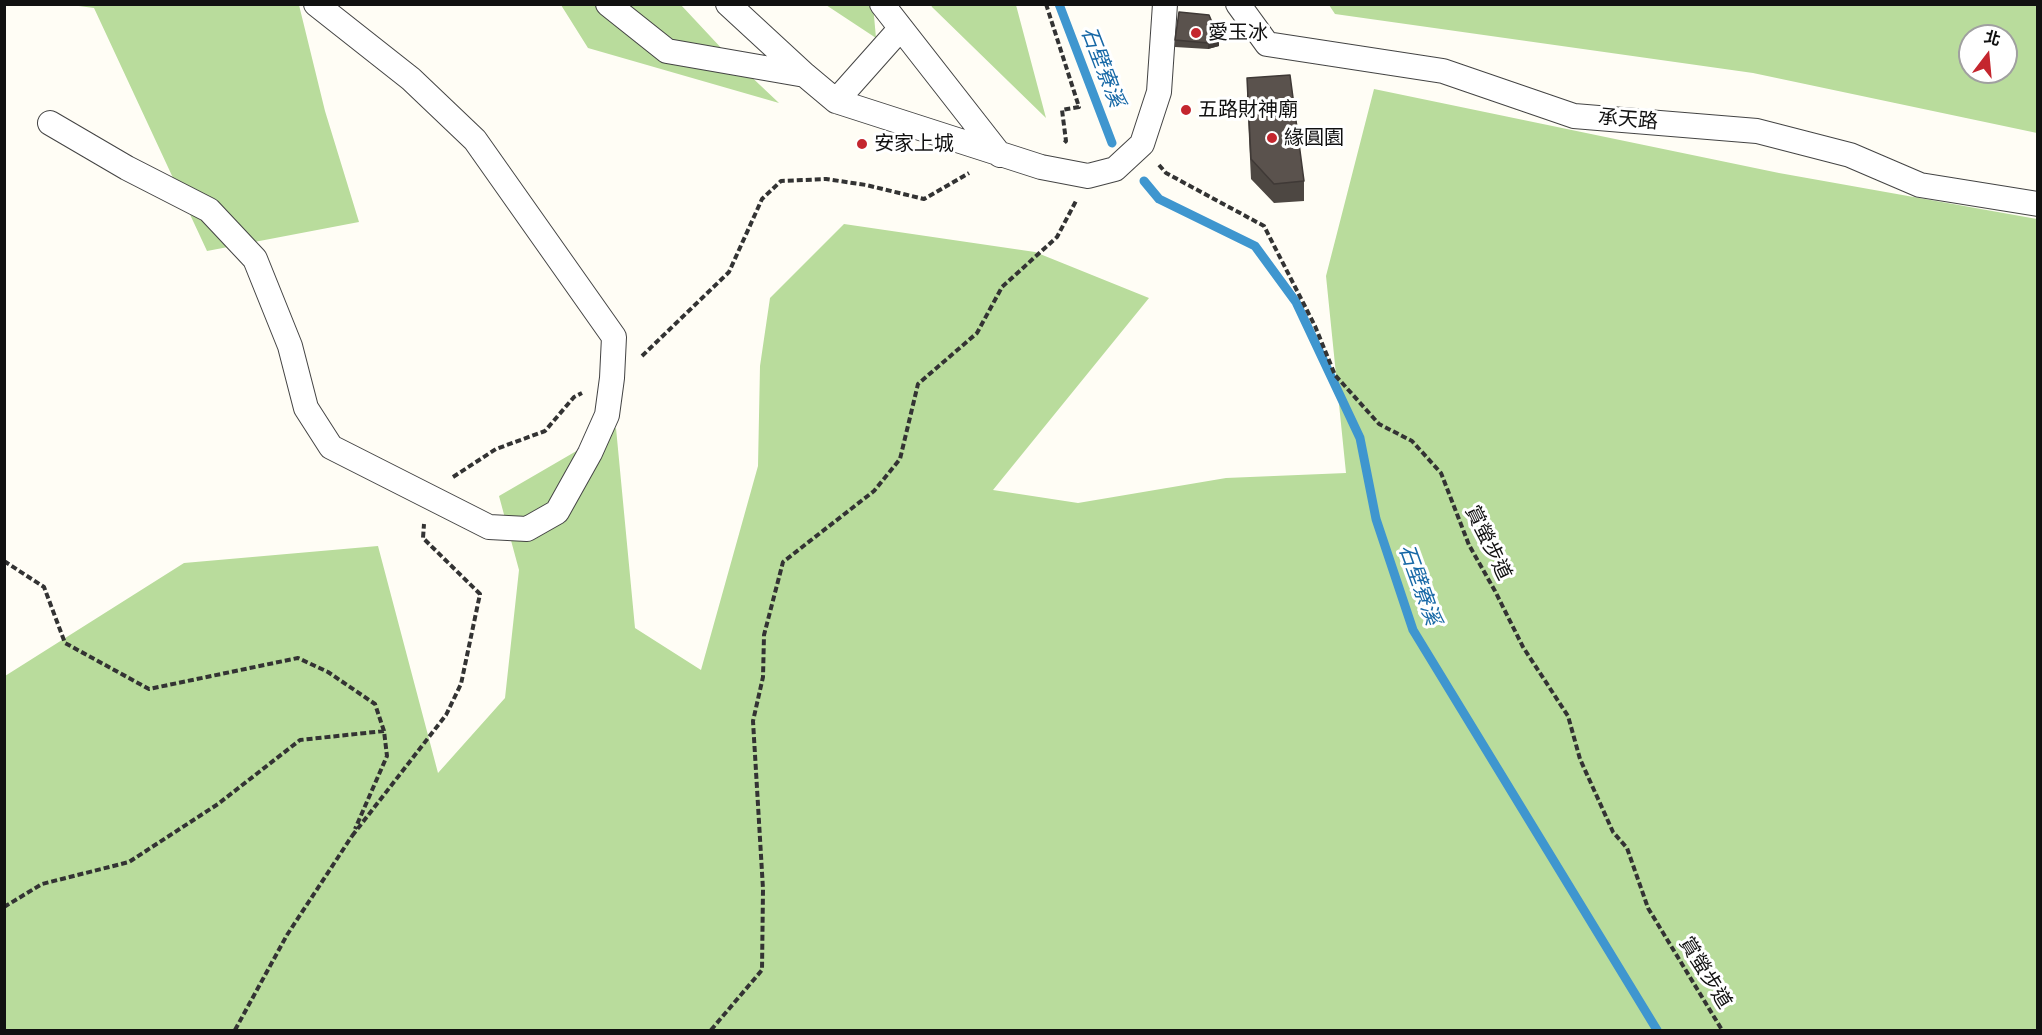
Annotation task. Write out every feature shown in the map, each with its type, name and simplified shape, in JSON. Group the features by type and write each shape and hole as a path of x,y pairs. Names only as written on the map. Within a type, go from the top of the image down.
{"street":[{"path":"50,123 127,168 209,210 255,259 290,346 306,408 331,447 489,527 527,529 557,512 590,453 607,414 614,337 475,140 411,79 316,4"},
{"path":"608,4 667,51 805,75"},
{"path":"728,4 836,101 1000,155 1041,167 1088,176 1115,169 1142,144 1159,92 1165,4"},
{"path":"882,4 1000,155"},
{"name":"承天路","path":"1238,4 1267,44 1443,71 1574,116 1757,131 1850,155 1920,185 2037,204"},
{"path":"836,101 900,29"}],"path":[{"path":"1041,167 1066,141 1062,110 1079,107 1046,4"},
{"name":"賞螢步道","path":"1142,144 1166,173 1264,226 1316,326 1335,375 1379,424 1412,441 1441,473 1468,545 1523,646 1568,716 1580,759 1613,831 1627,848 1648,908 1722,1030"},
{"path":"711,1030 762,970 763,878 753,721 763,677 764,635 783,562 874,491 900,459 918,384 977,333 1002,287 1057,237 1088,176"},
{"path":"4,561 44,587 65,644 149,689 298,658 328,672 375,704 384,731 387,756 352,836 287,935 235,1030"},
{"path":"4,907 42,884 129,862 218,804 300,740 384,731"}],"green space":[{"path":"71,5 299,5 325,111 359,222 207,251 94,8"},
{"path":"561,5 681,5 724,51 779,103 588,48"},
{"path":"826,5 873,5 876,38"},
{"path":"931,5 1016,5 1046,118 932,7"},
{"path":"1329,5 2037,5 2037,133 1753,73 1335,14"},
{"path":"1374,89 1779,173 2037,219 2037,1030 5,1030 5,676 184,563 378,546 438,773 505,698 519,570 499,496 616,428 635,628 701,670 758,466 760,366 770,298 844,224 1035,252 1149,298 993,490 1078,503 1226,478 1346,473 1326,276"}],"building":[{"name":"愛玉冰","path":"1179,12 1209,15 1219,39 1208,43 1175,40"},
{"name":"緣圓園","path":"1290,75 1304,181 1274,184 1251,159 1247,78"}],"waterway":[{"name":"石壁寮溪","path":"1059,4 1112,143"},
{"name":"石壁寮溪","path":"1144,181 1159,199 1255,246 1296,302 1360,438 1376,519 1413,630 1657,1030"}],"place":[{"name":"愛玉冰","path":"1196,33"},
{"name":"五路財神廟","path":"1186,110"},
{"name":"緣圓園","path":"1272,138"},
{"name":"安家上城","path":"862,144"}]}
